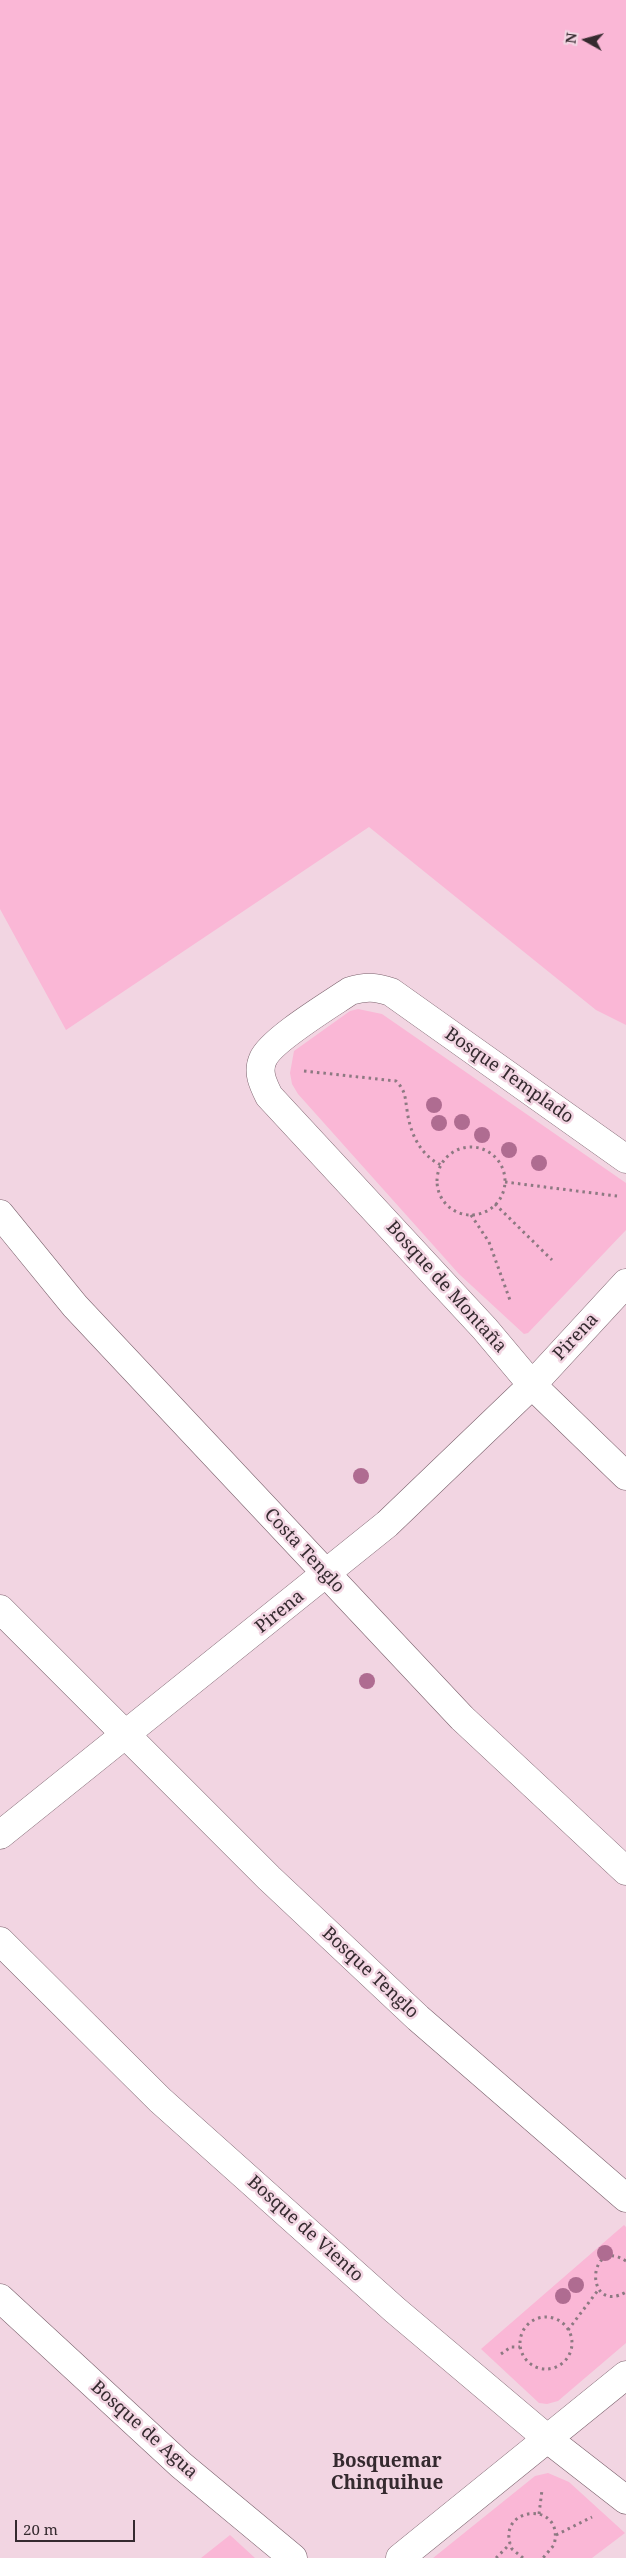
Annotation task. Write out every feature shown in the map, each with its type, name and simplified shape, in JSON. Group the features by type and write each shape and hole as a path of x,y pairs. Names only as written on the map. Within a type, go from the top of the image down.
{"street":[{"name":"Bosque Templado","path":"269,1096 260,1072 263,1058 274,1045 350,991 365,986 391,992 626,1159"},
{"name":"Bosque de Montaña","path":"269,1096 485,1329 532,1385 626,1476"},
{"name":"Costa Tenglo","path":"0,1214 75,1306 462,1718 626,1871"},
{"name":"Pirena","path":"0,1835 127,1735 387,1524 532,1385 626,1283"},
{"name":"Bosque Tenglo","path":"0,1609 269,1878 418,2018 626,2198"},
{"name":"Bosque de Viento","path":"0,1940 160,2100 395,2310 549,2440 626,2500"},
{"name":"Bosque de Agua","path":"0,2298 181,2466 293,2558"},
{"path":"400,2558 549,2440 626,2375"}],"path":[{"path":"304,1070 396,1081 406,1096 411,1126 418,1144 428,1157 441,1165"},
{"path":"473,1147 480,1148 498,1161 502,1168 505,1182 502,1195 495,1204 484,1212 471,1215 456,1211 444,1202 438,1188 441,1165 451,1154 458,1150 473,1147"},
{"path":"505,1182 617,1196"},
{"path":"495,1204 552,1260"},
{"path":"471,1215 489,1242 511,1303"},
{"path":"626,2261 622,2258 609,2258 598,2264 594,2276 599,2289 610,2296 618,2296 626,2292"},
{"path":"568,2330 553,2318 533,2320 524,2329 520,2341 525,2360 542,2370 561,2365 572,2349 568,2330 599,2289"},
{"path":"523,2558 516,2553 510,2544 509,2534 516,2519 525,2514 541,2514 550,2520 556,2535 552,2550 543,2558"},
{"path":"496,2558 510,2544"}],"shaded area":[{"path":"0,0 626,0 626,1025 596,1010 369,827 66,1030 0,909"},
{"path":"358,1009 382,1014 626,1183 626,1230 528,1333 524,1334 459,1274 298,1094 292,1084 290,1073 294,1051 350,1011"},
{"path":"624,2225 626,2227 626,2343 558,2401 547,2404 539,2403 481,2349"},
{"path":"548,2473 569,2482 625,2533 592,2558 433,2558 535,2476"},
{"path":"230,2535 255,2558 201,2558"}],"district":[{"name":"Bosquemar Chinquihue","path":"387,2473"}]}
